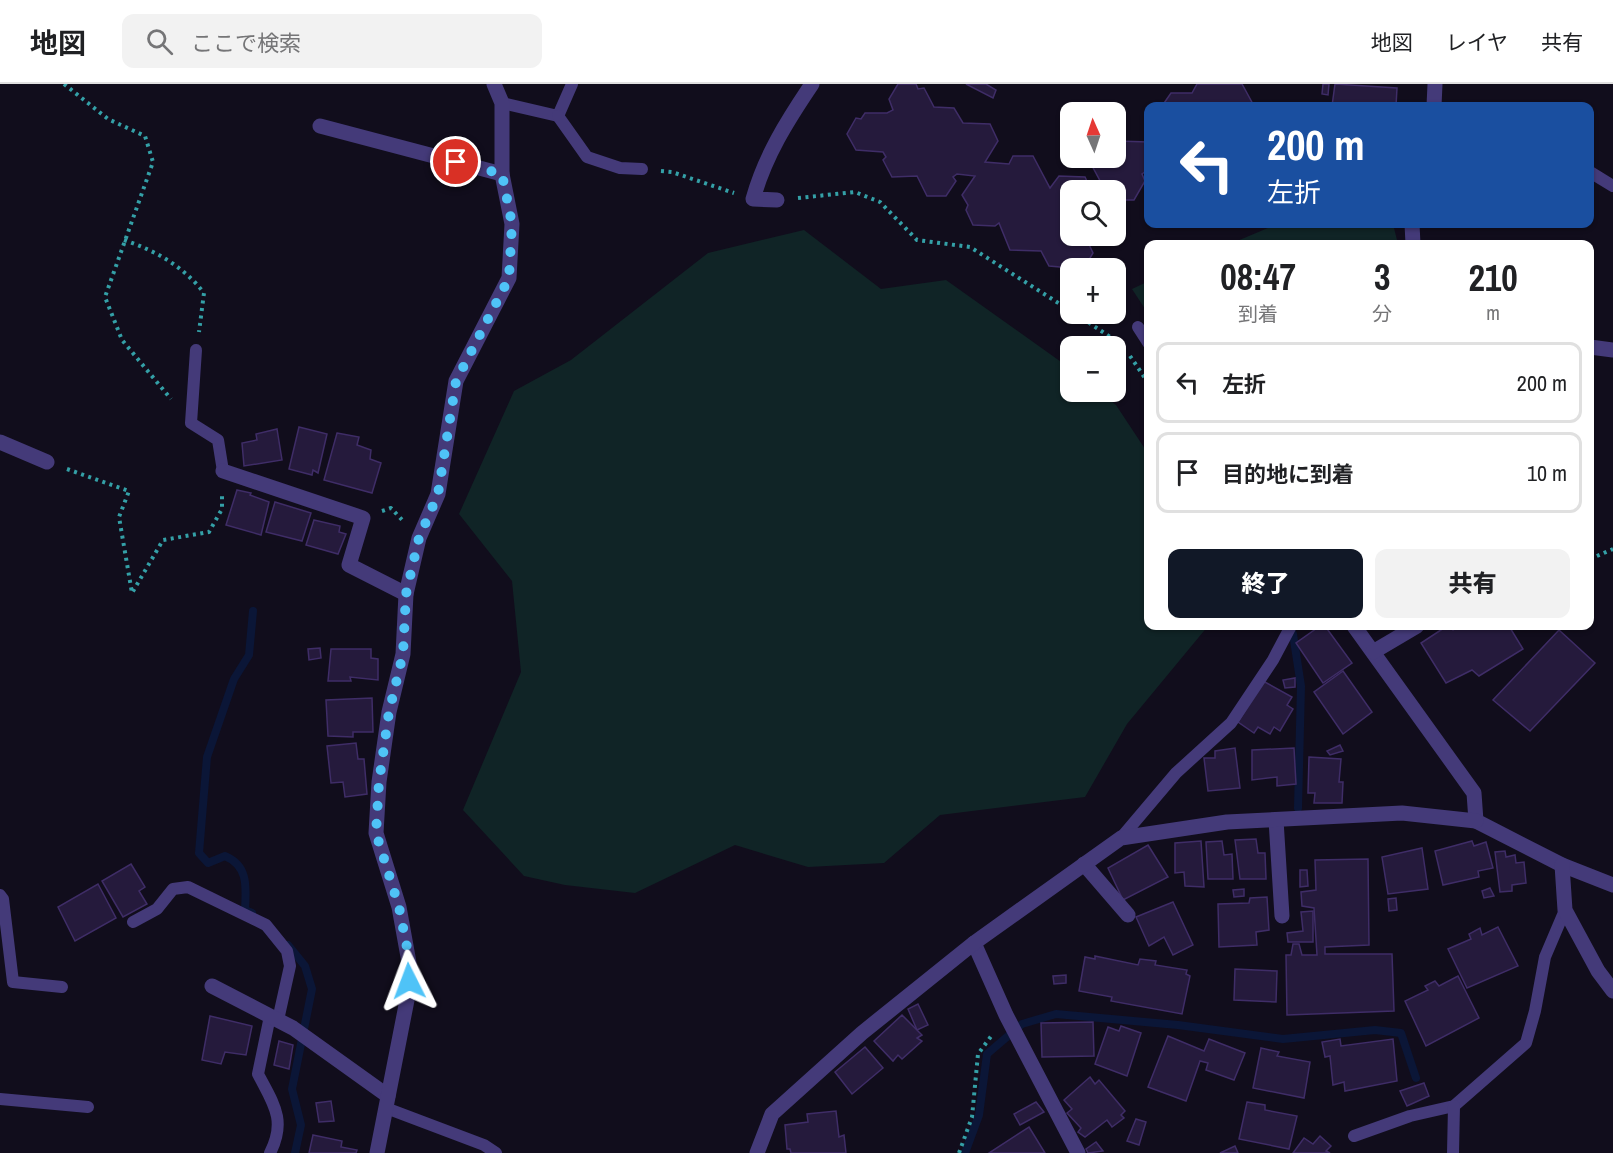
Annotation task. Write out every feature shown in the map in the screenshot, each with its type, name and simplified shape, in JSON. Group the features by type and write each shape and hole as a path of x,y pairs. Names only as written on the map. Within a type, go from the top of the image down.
{"street":[{"path":"377,1153 411,968 399,907 376,833 380,770 389,712 403,654 406,594 419,538 438,494 456,381 509,278 512,224 502,174 502,103 494,84"},
{"path":"777,200 753,199 760,175 783,127 812,84"},
{"path":"1434,102 1435,84"},
{"path":"320,126 502,174"},
{"path":"1594,348 1612,350"},
{"path":"0,442 47,462"},
{"path":"223,471 363,518 349,565 406,594"},
{"path":"1357,630 1474,792 1476,821"},
{"path":"1373,652 1410,630"},
{"path":"757,1153 772,1114 862,1033 974,943 1121,838 1227,822 1402,813 1476,821 1562,865 1613,885"},
{"path":"1276,820 1282,916"},
{"path":"1084,864 1128,915"},
{"path":"1562,865 1565,910 1598,971 1613,991"},
{"path":"974,943 1006,1015 1078,1153"},
{"path":"212,986 293,1028 387,1102"}],"lane":[{"path":"558,116 572,84"},
{"path":"502,103 558,116 587,157 620,168 642,170"},
{"path":"1594,174 1613,186"},
{"path":"1138,327 1144,336"},
{"path":"196,350 191,423 218,440 223,471"},
{"path":"1121,838 1176,773 1231,723 1273,660 1289,630"},
{"path":"133,922 157,909 173,889 188,887 266,925 287,951 290,966 258,1074 279,1113 274,1145 270,1153"},
{"path":"0,895 3,899 13,982 62,987"},
{"path":"1354,1136 1410,1116 1454,1106 1526,1043 1535,1011 1545,957 1565,910"},
{"path":"0,1099 88,1107"},
{"path":"387,1102 484,1145 496,1153"},
{"path":"1453,1153 1454,1106"}],"path":[{"path":"64,84 108,119 145,136 153,162 105,297 122,340 191,423"},
{"path":"642,170 672,172 753,199"},
{"path":"777,200 855,192 880,202 917,240 970,247 1060,304"},
{"path":"124,240 154,250 192,278 204,293 196,350"},
{"path":"1092,324 1120,341 1144,377"},
{"path":"47,462 129,490 119,517 132,593 163,540 209,532 222,509 223,471"},
{"path":"363,518 391,508 419,538"},
{"path":"1594,557 1613,549"},
{"path":"959,1153 972,1117 978,1054 1006,1015"}],"green space":[{"path":"1268,228 1394,228 1397,240 1312,240 1239,240"},
{"path":"804,230 881,289 946,280 1060,361 1060,402 1112,402 1116,405 1144,447 1144,630 1205,630 1127,724 1085,797 940,815 884,863 808,867 735,845 635,893 565,885 524,876 463,810 521,672 512,581 459,514 514,391 571,360 708,253"},
{"path":"1144,283 1144,307 1132,289"}],"building":[{"path":"898,84 916,84 918,89 924,88 934,107 954,108 963,123 990,124 998,141 985,162 1009,164 1013,156 1033,156 1050,188 1059,176 1085,177 1086,180 1060,180 1060,246 1090,246 1093,253 1090,258 1060,258 1060,267 1049,266 1041,251 1010,250 999,223 995,226 973,225 966,210 968,205 962,195 975,176 957,174 953,177 956,181 946,196 927,196 917,176 892,177 883,160 886,157 883,152 856,150 847,134 856,118 861,119 865,113 887,113 893,110 889,99"},
{"path":"966,84 986,84 996,90 993,98"},
{"path":"1197,84 1242,84 1252,102 1165,102 1171,93 1192,93"},
{"path":"1323,84 1329,84 1328,95 1322,94"},
{"path":"1335,84 1397,88 1396,102 1333,102"},
{"path":"1126,141 1144,142 1144,173 1142,174 1144,183 1134,200 1126,200 1126,180 1100,180 1093,168 1126,168"},
{"path":"299,427 327,434 318,473 313,470 312,475 289,469"},
{"path":"277,429 282,460 244,466 242,443 257,440 256,434"},
{"path":"337,433 359,437 357,445 371,450 370,459 381,463 372,493 324,480"},
{"path":"237,490 251,493 250,495 269,502 261,535 226,525"},
{"path":"275,502 311,513 302,541 266,532"},
{"path":"314,520 340,526 339,532 346,534 338,554 306,545"},
{"path":"1314,630 1328,630 1352,663 1323,683 1296,643"},
{"path":"1441,630 1511,630 1523,649 1479,676 1472,670 1446,683 1421,643"},
{"path":"1559,630 1595,663 1530,731 1493,700"},
{"path":"320,648 321,658 309,660 308,649"},
{"path":"331,649 371,649 371,658 378,659 378,680 350,677 351,681 328,681"},
{"path":"1343,671 1372,712 1343,734 1314,692"},
{"path":"1295,678 1295,687 1285,688 1283,680"},
{"path":"1263,681 1292,697 1287,705 1293,709 1280,731 1274,727 1270,734 1258,727 1254,733 1238,722"},
{"path":"372,698 373,732 353,732 353,737 328,736 326,700"},
{"path":"356,743 358,759 364,759 367,794 345,797 343,782 331,783 327,746"},
{"path":"1340,745 1343,751 1330,755 1327,751"},
{"path":"1235,748 1240,788 1208,791 1204,758 1215,758 1215,751"},
{"path":"1294,748 1296,784 1277,786 1277,777 1252,780 1252,750"},
{"path":"1309,757 1341,759 1339,782 1343,782 1342,803 1314,803 1315,793 1308,793"},
{"path":"1256,839 1258,853 1265,853 1266,879 1240,879 1235,840"},
{"path":"1201,841 1204,887 1185,886 1184,872 1175,873 1175,843"},
{"path":"1222,841 1224,855 1232,854 1233,879 1208,879 1206,842"},
{"path":"1472,841 1474,846 1486,842 1493,868 1478,871 1479,877 1443,885 1435,851"},
{"path":"1148,845 1168,877 1123,900 1108,868"},
{"path":"1422,848 1428,889 1388,894 1382,857"},
{"path":"1505,851 1506,857 1515,855 1516,863 1524,862 1526,883 1512,885 1512,891 1500,892 1495,852"},
{"path":"1368,859 1369,945 1325,947 1325,954 1392,954 1394,1011 1287,1015 1286,955 1291,955 1293,944 1299,944 1302,955 1317,955 1314,908 1302,906 1301,892 1316,890 1315,860"},
{"path":"131,864 145,887 139,891 147,904 123,917 102,881"},
{"path":"1300,870 1307,870 1308,886 1300,887"},
{"path":"98,884 116,918 75,941 58,907"},
{"path":"1490,888 1494,896 1484,898 1482,891"},
{"path":"1244,889 1244,896 1234,897 1233,890"},
{"path":"1267,897 1269,930 1256,932 1257,945 1219,947 1218,904 1249,903 1250,898"},
{"path":"1396,898 1397,910 1389,911 1388,899"},
{"path":"1173,902 1193,945 1173,955 1164,937 1149,946 1136,917"},
{"path":"1313,911 1313,942 1288,942 1287,933 1303,931 1301,912"},
{"path":"1498,927 1518,966 1467,988 1448,949 1471,939 1469,934 1480,928 1482,935"},
{"path":"1095,956 1138,965 1140,959 1156,961 1155,965 1187,970 1186,974 1190,976 1182,1014 1111,1001 1112,997 1079,991 1085,957 1095,959"},
{"path":"1235,969 1277,971 1276,1002 1234,1000"},
{"path":"1066,975 1066,983 1054,984 1053,976"},
{"path":"1458,976 1479,1018 1426,1046 1405,1001 1428,990 1425,986 1435,981 1439,986"},
{"path":"918,1004 928,1025 917,1030 908,1009"},
{"path":"902,1015 922,1035 917,1038 922,1041 902,1059 898,1055 893,1061 874,1041"},
{"path":"210,1016 252,1026 246,1055 225,1052 221,1064 202,1060"},
{"path":"1093,1022 1094,1056 1042,1057 1041,1023"},
{"path":"1121,1026 1141,1033 1127,1076 1095,1064 1108,1027 1119,1031"},
{"path":"1168,1036 1204,1051 1209,1039 1245,1053 1234,1080 1206,1070 1208,1063 1200,1061 1186,1101 1148,1087"},
{"path":"1340,1039 1341,1046 1393,1039 1397,1081 1345,1091 1344,1082 1333,1085 1330,1056 1325,1057 1322,1042"},
{"path":"279,1041 293,1045 289,1069 274,1065"},
{"path":"865,1047 883,1068 852,1094 835,1072"},
{"path":"1261,1048 1279,1052 1277,1056 1310,1062 1304,1098 1253,1088"},
{"path":"1090,1077 1095,1084 1099,1080 1125,1111 1121,1115 1124,1118 1112,1127 1107,1120 1085,1137 1078,1132 1081,1128 1067,1113 1072,1109 1064,1100"},
{"path":"1424,1083 1429,1096 1407,1106 1400,1091"},
{"path":"331,1101 334,1121 319,1122 316,1103"},
{"path":"1036,1102 1044,1112 1020,1125 1014,1114"},
{"path":"1247,1102 1265,1105 1265,1110 1297,1116 1289,1149 1239,1139"},
{"path":"836,1111 839,1137 844,1135 846,1153 791,1153 790,1149 787,1149 785,1125 808,1122 807,1114"},
{"path":"1136,1119 1146,1122 1139,1145 1127,1141"},
{"path":"1029,1127 1045,1153 989,1153"},
{"path":"313,1135 342,1141 341,1147 357,1150 356,1153 309,1153"},
{"path":"1320,1136 1331,1146 1326,1151 1330,1153 1293,1153 1304,1138 1313,1144"},
{"path":"1096,1142 1103,1151 1088,1153 1086,1149"},
{"path":"1235,1146 1238,1153 1220,1153"}],"waterway":[{"path":"252,913 245,910 244,878 233,860 225,856 208,863 199,853 207,757 234,679 249,655 253,611"},
{"path":"1293,634 1301,686 1298,808"},
{"path":"288,945 305,966 312,989 292,1089 301,1125 295,1153"},
{"path":"965,1153 979,1115 987,1054 1022,1024 1056,1014 1178,1025 1283,1039 1375,1030 1401,1033 1416,1078"}],"route":[{"path":"409,981 411,968 399,907 376,833 379,782 389,712 403,654 406,594 419,538 438,494 456,381 509,278 512,224 502,174 456,162"}]}
